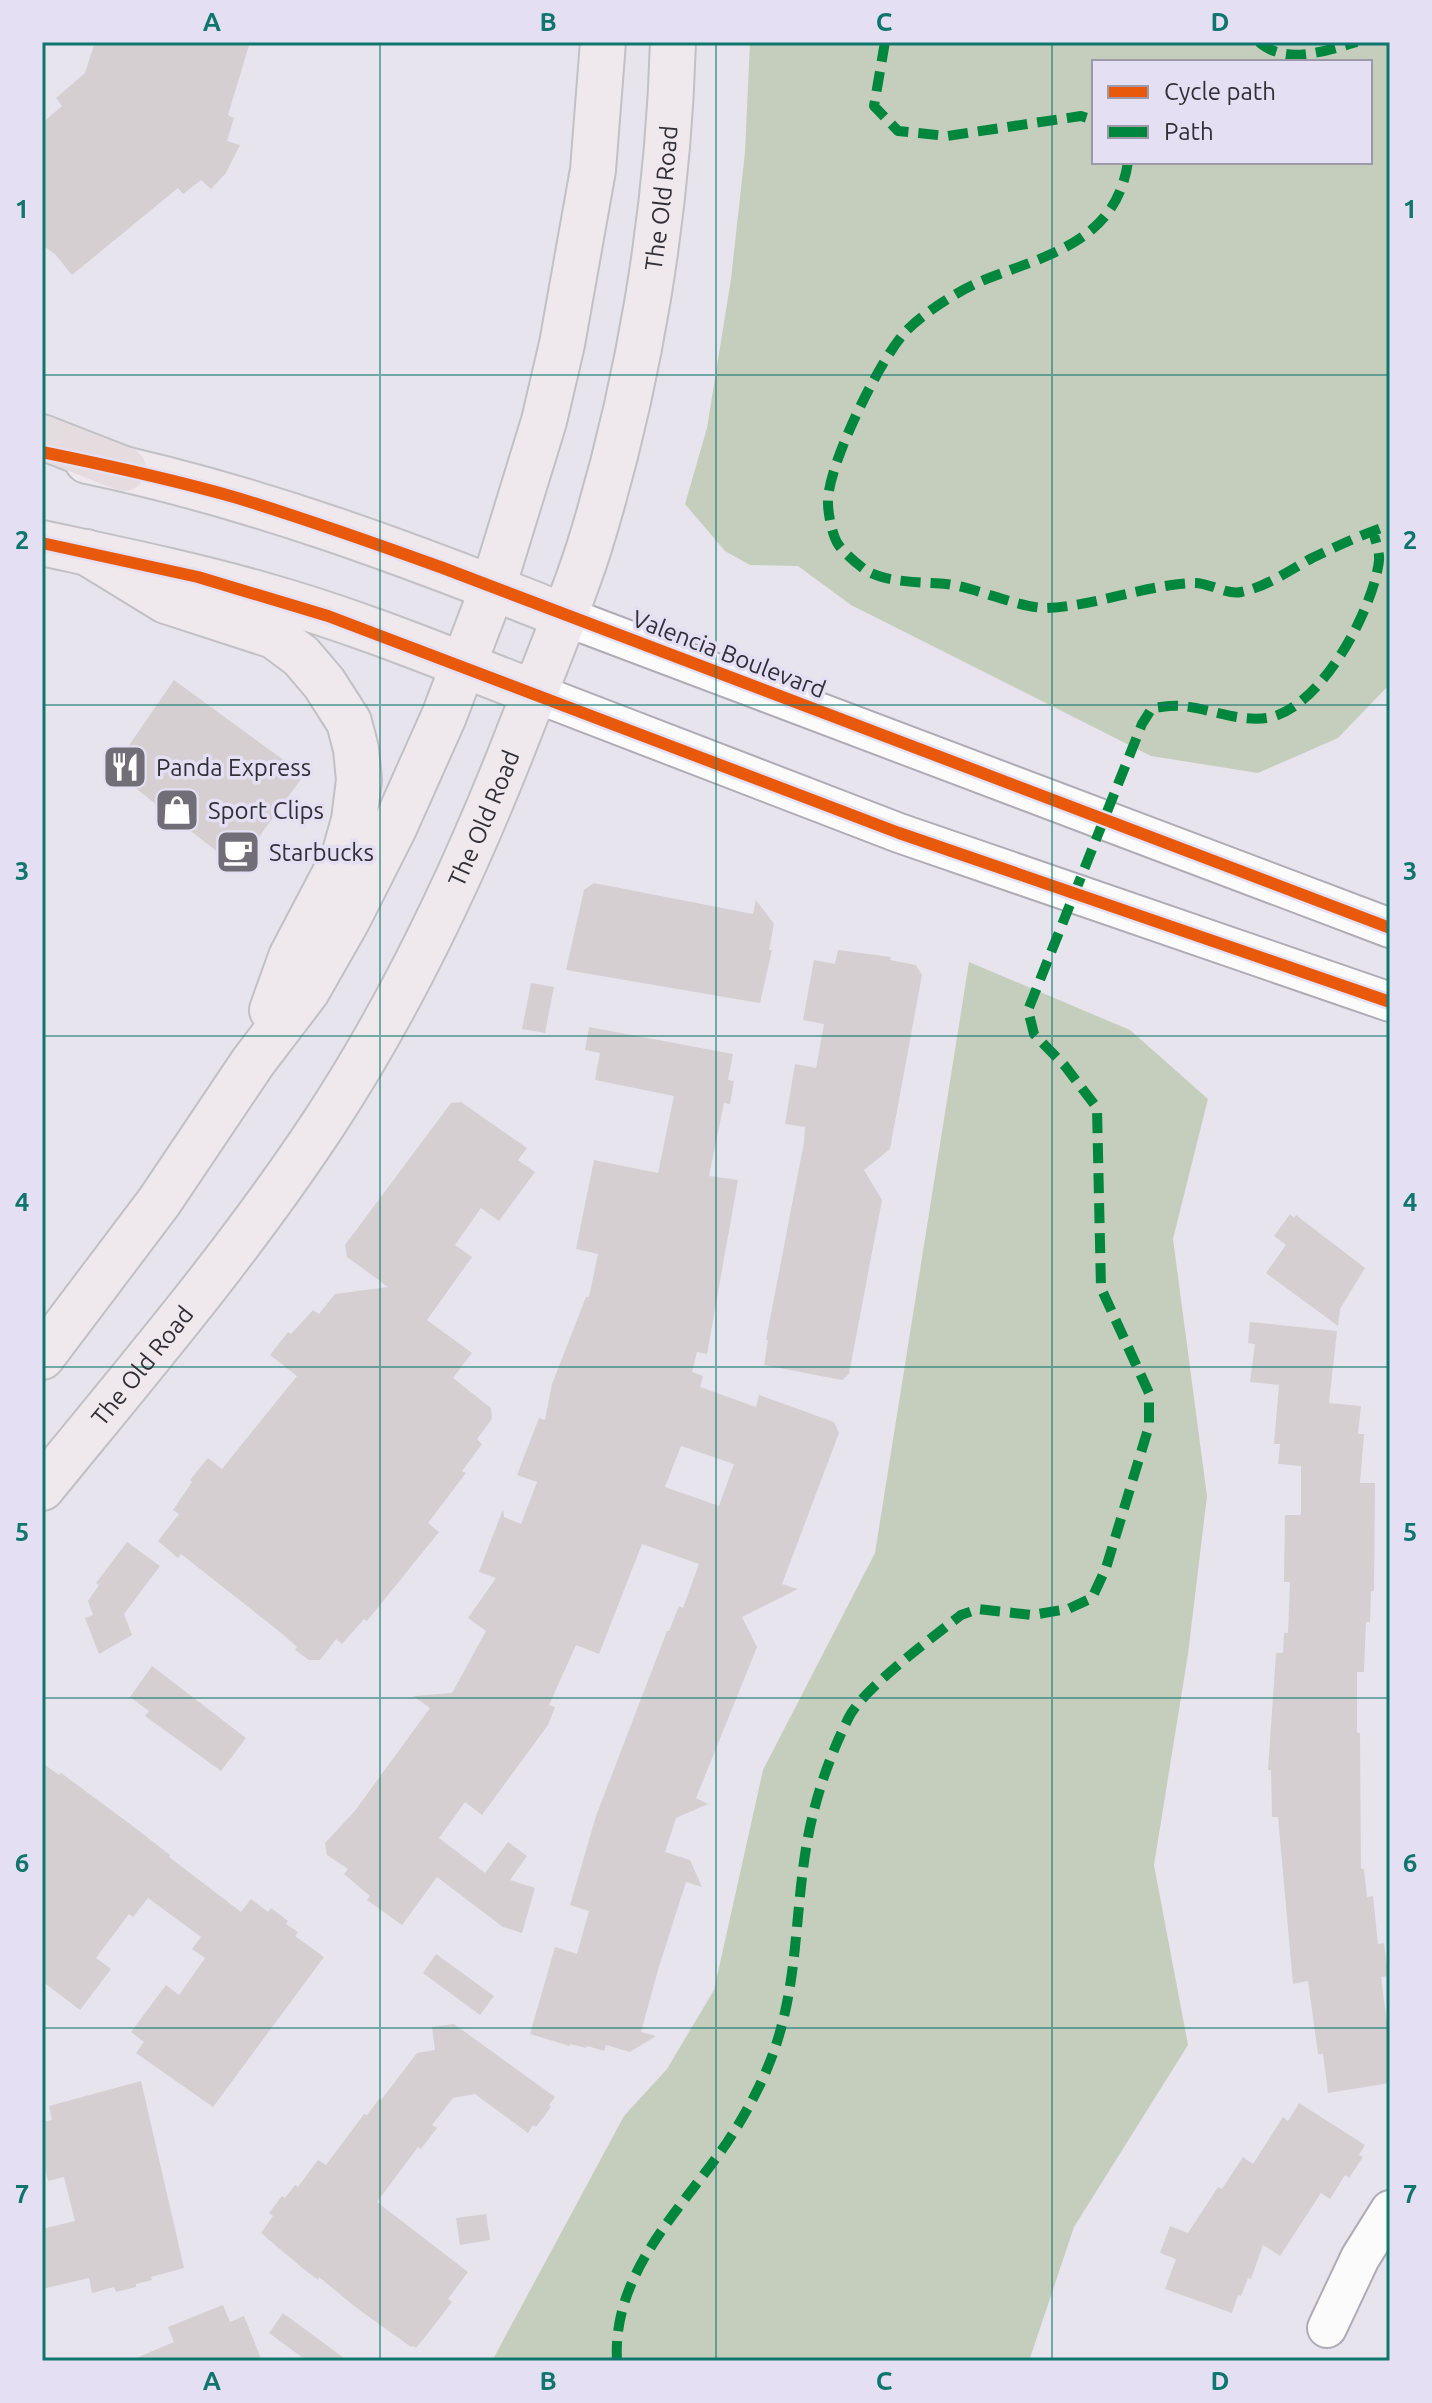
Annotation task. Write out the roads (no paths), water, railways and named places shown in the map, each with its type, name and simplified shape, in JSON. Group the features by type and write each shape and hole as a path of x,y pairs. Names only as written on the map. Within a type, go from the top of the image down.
{"highway":[{"path":"42,437 124,469"}],"main road":[{"path":"42,1357 159,1202 253,1062 307,991 394,828 464,665 493,587 544,421 562,344 593,170 603,42"},
{"name":"The Old Road","path":"42,1488 204,1289 259,1217 325,1121 435,927 470,854 588,552 617,444 641,335 660,223 673,42"},
{"name":"Valencia Boulevard","path":"42,452 232,497 326,526 564,616"},
{"path":"42,543 266,596 535,693"},
{"path":"86,552 166,601 274,636 301,656 324,683 349,722 359,780 354,820 344,856 291,957 253,1062"}],"street":[{"name":"Valencia Boulevard","path":"564,616 1390,928"},
{"path":"535,693 885,828 1390,1002"},
{"path":"1327,2328 1360,2258 1390,2210"}],"place":[{"name":"Panda Express","path":"125,767"},
{"name":"Sport Clips","path":"177,810"},
{"name":"Starbucks","path":"238,852"}]}
